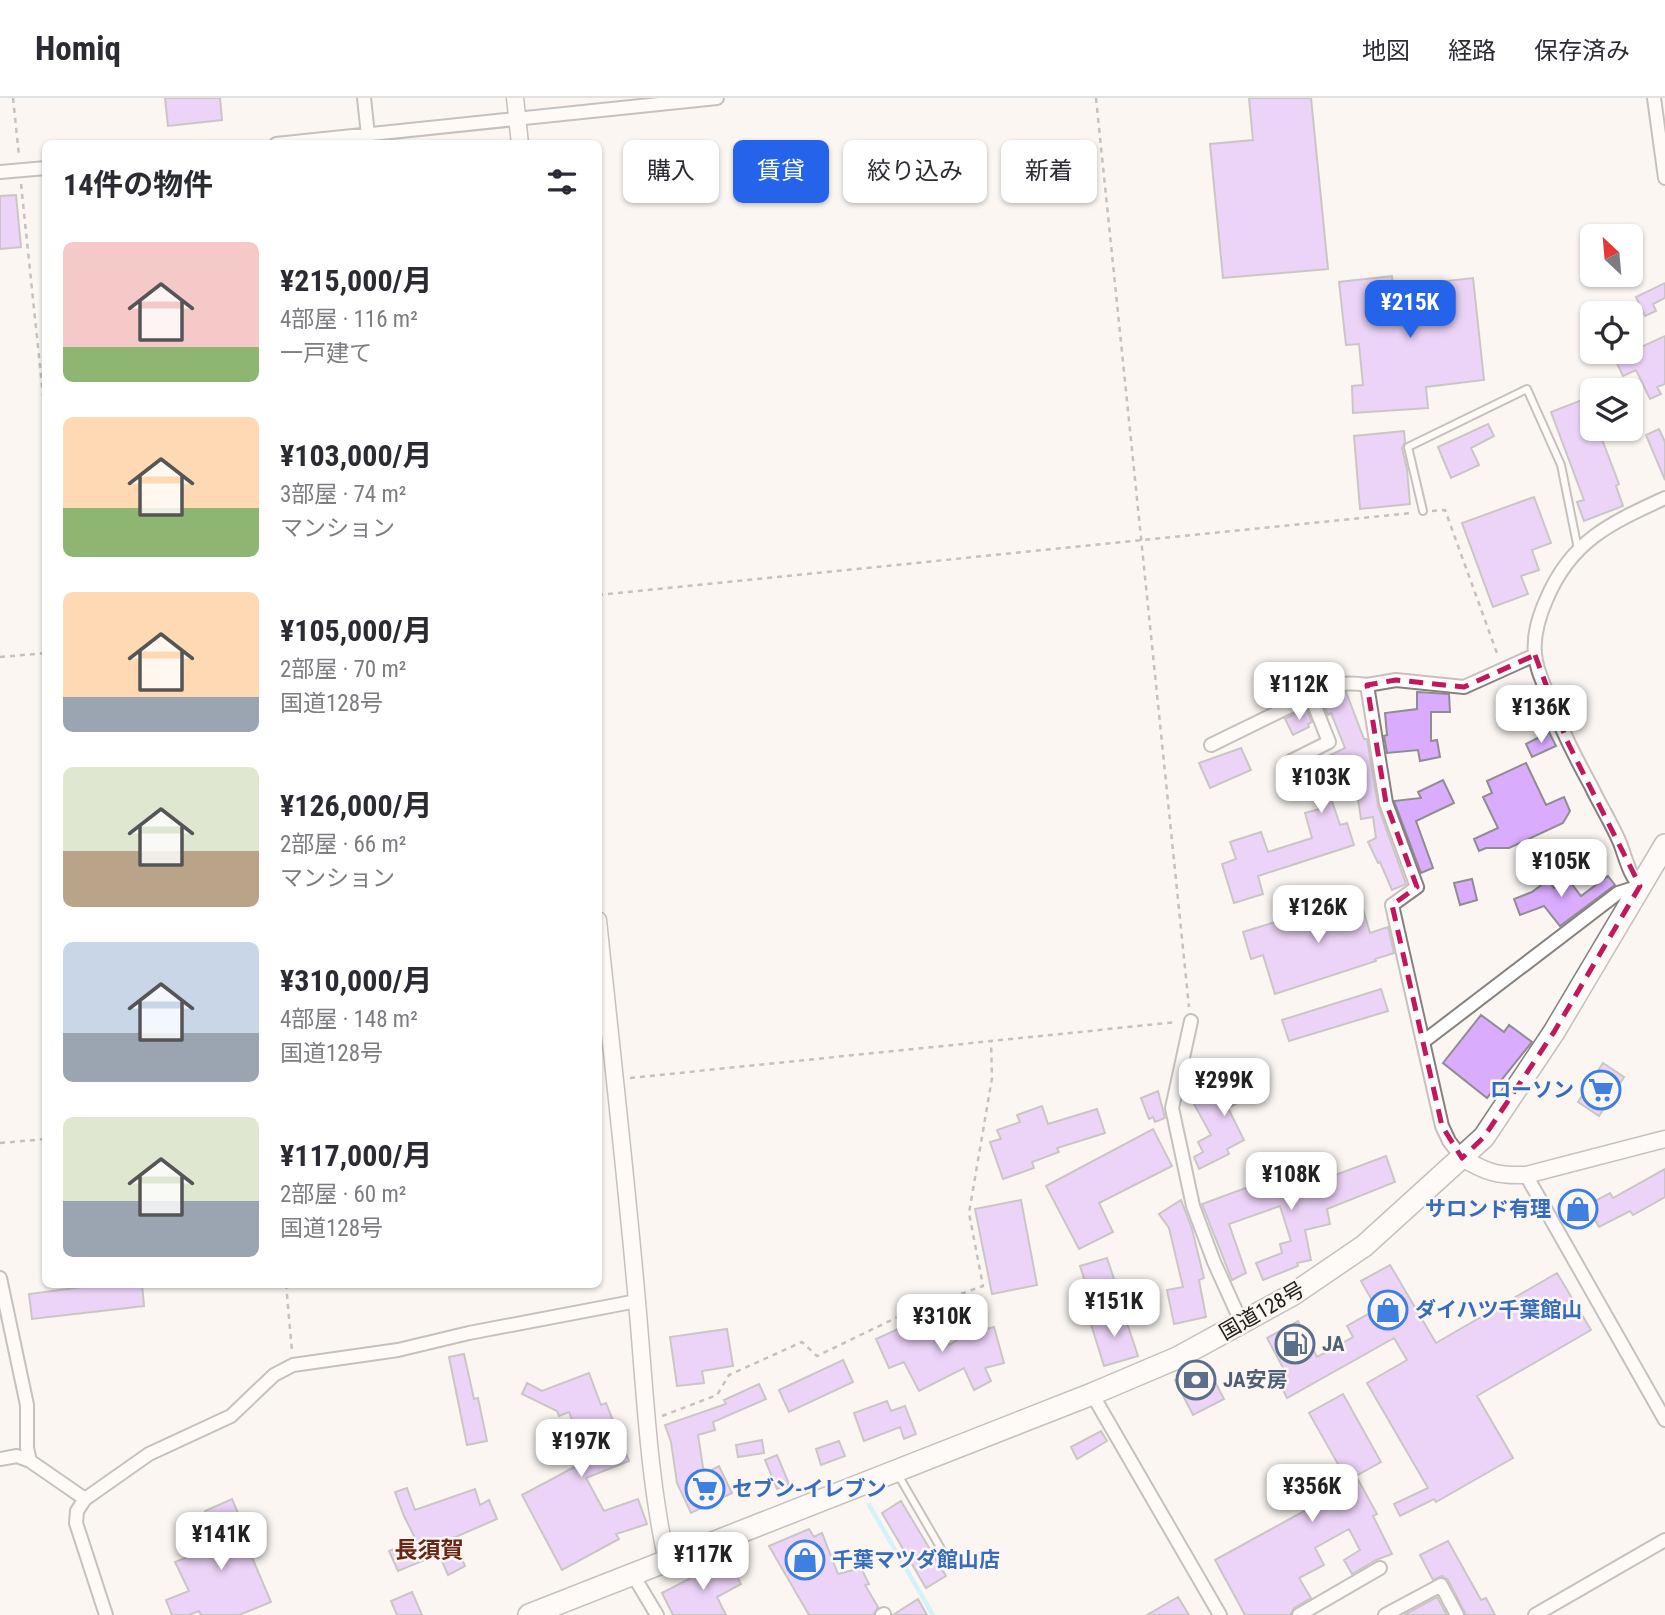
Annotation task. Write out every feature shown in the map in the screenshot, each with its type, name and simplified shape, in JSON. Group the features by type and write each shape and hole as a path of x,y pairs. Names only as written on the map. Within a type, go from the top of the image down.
{"highway":[{"name":"国道128号","path":"529,1615 1092,1394 1177,1358 1292,1295 1364,1246 1484,1137 1547,1044 1665,845"}],"street":[{"path":"364,98 368,139"},
{"path":"515,98 520,140"},
{"path":"350,140 517,118 717,98"},
{"path":"1654,98 1665,178"},
{"path":"0,172 42,168"},
{"path":"1423,1042 1618,893 1640,886 1631,877 1619,842 1552,707 1535,655 1535,633 1539,616 1561,569 1578,549 1625,516 1665,498"},
{"path":"1210,745 1301,701 1310,694 1345,682 1367,685 1396,680 1464,688 1535,655"},
{"path":"1367,685 1386,803 1417,887 1392,905 1442,1126 1449,1142 1462,1158 1487,1172 1526,1175 1665,1139"},
{"path":"1291,761 1329,742 1310,694"},
{"path":"602,960 657,1519 667,1562"},
{"path":"1191,1021 1172,1108 1193,1206 1242,1324"},
{"path":"1526,1175 1665,1420"},
{"path":"0,1278 27,1405 27,1448 30,1461"},
{"path":"106,1615 76,1523 76,1511 85,1499 149,1454 231,1416 274,1375 293,1366 398,1350 637,1301"},
{"path":"1092,1394 1220,1615"},
{"path":"0,1459 17,1456 30,1461 85,1499"},
{"path":"1535,1615 1665,1540"},
{"path":"1299,1615 1380,1568"},
{"path":"633,1575 657,1615"},
{"path":"1385,1615 1441,1585 1457,1615"}],"lane":[{"path":"1423,511 1408,447 1527,389 1561,465 1578,549"},
{"path":"896,1471 947,1559"}],"path":[{"path":"13,98 42,385"},
{"path":"614,1080 1191,1021 1096,98"},
{"path":"602,595 1445,510 1502,669"},
{"path":"0,657 42,653"},
{"path":"647,1421 717,1395 729,1375 802,1342 817,1356 904,1314 983,1286 969,1213 992,1078 991,1041"},
{"path":"0,1143 42,1139"},
{"path":"286,1288 293,1366"}],"highlighted area":[{"path":"1535,655 1567,741 1640,886 1554,1032 1484,1137 1462,1158 1442,1126 1392,905 1417,887 1386,803 1367,685 1396,680 1464,687"}],"building":[{"path":"165,98 220,98 222,120 168,126"},
{"path":"1249,98 1311,98 1328,269 1223,278 1210,144 1253,140"},
{"path":"16,195 21,247 0,249 0,196"},
{"path":"1392,276 1393,287 1473,278 1484,380 1426,387 1428,408 1353,413 1352,386 1363,385 1359,344 1346,345 1339,282"},
{"path":"1665,283 1665,298 1653,304 1656,311 1645,316 1643,301 1638,301 1636,297"},
{"path":"1665,336 1665,384 1657,387 1661,394 1650,399 1643,378 1640,378 1636,370 1623,376 1617,364 1643,364 1643,346"},
{"path":"1580,401 1580,441 1603,441 1619,484 1616,486 1623,506 1584,521 1577,502 1584,500 1551,412"},
{"path":"1488,424 1494,436 1471,448 1479,465 1451,478 1438,447"},
{"path":"1659,429 1665,442 1665,480 1646,435"},
{"path":"1404,431 1405,442 1402,448 1410,504 1360,509 1354,436"},
{"path":"1534,497 1551,543 1532,550 1539,570 1521,576 1528,594 1493,607 1462,523"},
{"path":"1346,692 1364,739 1367,739 1378,806 1406,884 1392,890 1380,862 1378,863 1368,842 1376,838 1373,817 1361,819 1356,786 1353,786 1352,778 1328,789 1340,825 1347,823 1354,845 1258,876 1263,894 1234,903 1222,864 1236,859 1230,842 1261,832 1268,852 1312,838 1305,813 1323,808 1304,768 1345,748 1331,713 1328,715 1322,701"},
{"path":"1417,692 1449,694 1450,712 1431,712 1431,741 1437,740 1440,757 1420,761 1418,750 1387,753 1384,736 1387,735 1385,713 1417,709"},
{"path":"1306,708 1312,722 1308,724 1309,727 1293,735 1285,719"},
{"path":"1549,732 1556,746 1532,757 1526,744"},
{"path":"1241,748 1251,770 1210,788 1199,763"},
{"path":"1526,763 1546,805 1564,797 1570,811 1563,823 1509,848 1486,848 1479,851 1474,839 1498,828 1483,797 1492,793 1487,781"},
{"path":"1443,780 1454,803 1416,821 1433,868 1421,873 1394,801 1421,798 1418,792"},
{"path":"1608,876 1615,885 1560,926 1544,906 1520,915 1514,899 1532,892 1548,880 1554,888 1567,878 1581,896"},
{"path":"1472,879 1477,900 1460,905 1454,883"},
{"path":"1359,896 1370,933 1388,927 1394,953 1275,994 1263,955 1251,959 1243,932"},
{"path":"1381,989 1388,1011 1289,1041 1282,1020"},
{"path":"1481,1015 1504,1032 1509,1025 1532,1042 1487,1098 1443,1063"},
{"name":"ローソン","path":"1603,1063 1624,1077 1599,1116 1578,1102"},
{"path":"1257,1070 1265,1088 1228,1108 1244,1140 1227,1149 1229,1154 1199,1169 1194,1157 1203,1152 1198,1142 1211,1135 1194,1104"},
{"path":"1158,1091 1165,1118 1155,1122 1153,1117 1149,1119 1141,1098"},
{"path":"1042,1106 1048,1124 1097,1109 1105,1133 1057,1148 1059,1152 1032,1162 1034,1168 1003,1179 990,1142 1001,1139 997,1130 1020,1122 1017,1115"},
{"path":"1153,1129 1172,1166 1099,1203 1113,1232 1079,1249 1046,1186"},
{"path":"1386,1156 1395,1182 1327,1209 1330,1224 1305,1230 1311,1260 1297,1263 1298,1266 1263,1280 1256,1263 1282,1253 1280,1244 1291,1241 1280,1206 1229,1224 1246,1273 1232,1280 1202,1204 1273,1178 1280,1197 1307,1194 1299,1175 1325,1164 1330,1177"},
{"path":"1665,1169 1665,1197 1633,1215 1630,1211 1599,1227 1594,1218 1577,1228 1562,1200 1578,1191 1586,1206 1610,1193 1613,1198"},
{"path":"1021,1200 1037,1285 992,1294 975,1209"},
{"path":"1181,1200 1192,1229 1204,1278 1199,1280 1206,1317 1174,1324 1167,1290 1183,1287 1169,1228 1159,1214"},
{"path":"1107,1258 1115,1282 1088,1290 1080,1266"},
{"path":"1390,1265 1436,1343 1557,1273 1591,1330 1477,1396 1513,1458 1436,1502 1434,1499 1400,1516 1394,1504 1428,1488 1367,1383 1407,1360 1394,1338 1287,1398 1281,1386 1287,1375 1267,1338 1298,1321 1317,1357 1353,1337 1347,1326 1377,1309 1361,1281"},
{"path":"75,1288 142,1288 144,1306 32,1319 29,1294"},
{"path":"1123,1311 1138,1356 1104,1366 1090,1321"},
{"path":"935,1316 949,1345 967,1334 994,1327 1004,1363 985,1368 991,1381 974,1390 964,1368 919,1391 904,1362 889,1368 876,1339 898,1329 900,1333"},
{"path":"727,1329 733,1366 702,1371 704,1383 677,1386 670,1337"},
{"path":"464,1354 474,1399 478,1398 487,1441 467,1445 449,1357"},
{"path":"843,1360 853,1382 789,1412 779,1390"},
{"path":"1206,1364 1224,1399 1193,1415 1175,1380"},
{"path":"589,1373 601,1405 606,1403 629,1461 586,1478 604,1511 638,1499 647,1524 616,1534 619,1539 562,1570 522,1495 588,1460 569,1412 559,1416 557,1411 522,1394 527,1383 542,1391"},
{"path":"759,1384 766,1399 713,1422 715,1430 698,1435 704,1474 719,1466 732,1493 691,1513 677,1483 671,1442 665,1425 726,1404 724,1400"},
{"path":"1343,1394 1381,1462 1356,1476 1377,1514 1373,1516 1392,1554 1352,1574 1344,1560 1360,1550 1349,1529 1315,1548 1324,1565 1299,1578 1311,1598 1294,1608 1290,1615 1245,1615 1215,1560 1308,1509 1296,1487 1338,1464 1309,1413"},
{"path":"887,1401 891,1411 905,1406 916,1434 904,1439 900,1427 864,1441 854,1413"},
{"path":"1101,1431 1107,1441 1077,1459 1071,1447"},
{"path":"762,1440 764,1453 738,1457 736,1445"},
{"path":"839,1441 845,1456 821,1465 816,1449"},
{"path":"777,1455 789,1484 777,1489 765,1460"},
{"path":"407,1488 415,1510 475,1489 480,1505 489,1500 497,1519 453,1538 465,1566 448,1575 439,1554 398,1571 389,1551 416,1540 395,1492"},
{"path":"232,1499 247,1534 242,1534 271,1602 239,1615 201,1615 199,1611 189,1615 172,1615 166,1600 189,1591 175,1562 218,1545 205,1511"},
{"path":"901,1501 946,1576 926,1588 882,1513"},
{"path":"809,1529 814,1537 822,1533 838,1574 861,1568 869,1584 865,1585 878,1607 873,1615 809,1615 769,1546"},
{"path":"1448,1541 1481,1600 1486,1598 1495,1615 1466,1615 1448,1580 1442,1576 1433,1580 1420,1555"},
{"path":"727,1559 741,1584 717,1597 726,1615 673,1615 662,1593"},
{"path":"412,1592 422,1615 397,1615 391,1601"},
{"path":"1178,1597 1189,1615 1147,1615"},
{"path":"1437,1597 1447,1615 1404,1615"},
{"path":"918,1599 927,1615 893,1615"}],"waterway":[{"path":"869,1505 933,1615"}],"place":[{"name":"ローソン","path":"1601,1090"},
{"name":"サロンド有理","path":"1578,1209"},
{"name":"ダイハツ千葉館山","path":"1388,1310"},
{"name":"JA","path":"1295,1344"},
{"name":"JA安房","path":"1196,1380"},
{"name":"セブン-イレブン","path":"705,1489"},
{"name":"千葉マツダ館山店","path":"805,1560"}],"district":[{"name":"長須賀","path":"429,1550"}]}
